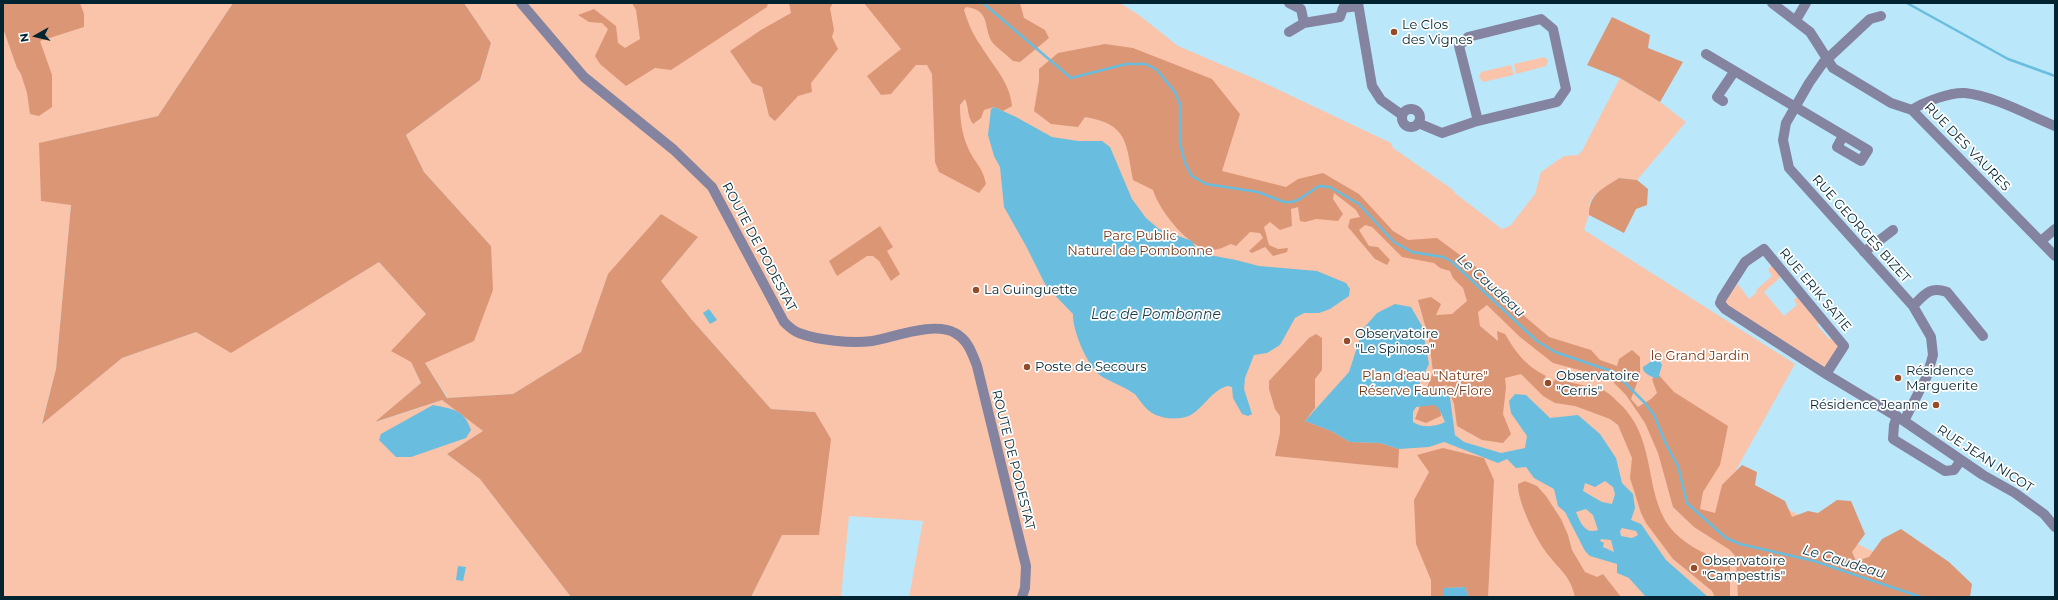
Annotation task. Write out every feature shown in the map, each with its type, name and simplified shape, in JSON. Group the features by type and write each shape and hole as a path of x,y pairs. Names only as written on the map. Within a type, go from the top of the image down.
{"street":[{"name":"ROUTE DE PODESTAT","path":"521,3 584,77 674,150 712,187 784,322 791,328 798,333 853,342 870,341 931,328 943,329 955,332 966,343 976,366 1026,566 1025,588 1022,597"},
{"path":"1289,3 1301,8 1304,23"},
{"name":"RUE DES VAURES","path":"1772,3 1810,32 1833,68 1891,103 1912,110 2055,256"},
{"path":"1796,20 1806,3"},
{"path":"1289,32 1304,23 1340,17 1343,6 1358,4 1372,86 1381,100 1402,115 1408,109 1417,110 1420,118 1418,123 1442,133 1478,121 1557,102 1566,89 1552,29 1541,19 1468,37 1459,46 1478,121"},
{"name":"RUE GEORGES BIZET","path":"1881,16 1870,19 1829,60 1823,63 1809,83 1786,123 1783,140 1789,168 1913,306 1931,337 1933,356 1927,376 1900,418 1894,424 1893,439 1945,471 1954,470 1961,460"},
{"path":"1706,54 1843,136"},
{"path":"1723,101 1717,97 1734,72"},
{"path":"1912,110 1922,103 1964,93 1991,100 2055,126"},
{"path":"2041,241 2055,229"},
{"path":"1864,252 1893,230"},
{"name":"RUE ERIK SATIE","path":"1826,374 1844,346 1764,249 1745,262 1720,303 1725,309 1826,374 1900,418"},
{"path":"1913,306 1932,290 1948,292 1983,336"},
{"name":"RUE JEAN NICOT","path":"1900,418 1983,475 2015,493 2044,514 2055,527"}],"green space":[{"path":"3,3 233,3 158,116 40,143 71,205 56,369 42,423 122,358 196,332 231,352 379,262 426,314 411,362 421,383 376,422 442,400 484,431 447,454 480,479 571,597 3,597"},
{"path":"464,3 1120,3 1139,15 1178,46 1260,81 1391,143 1393,148 1452,189 1456,194 1502,229 1510,226 1535,194 1541,172 1564,156 1578,155 1582,151 1620,78 1660,102 1686,122 1637,180 1619,178 1594,195 1589,204 1589,215 1584,230 1795,364 1730,481 1965,597 909,597 923,521 849,516 841,597 751,597 782,535 815,412 771,409 692,320 661,281 698,237 608,274 581,352 513,394 448,398 425,363 491,246 424,172 406,135 480,80 491,43"},
{"path":"1544,57 1548,60 1546,66 1516,74 1514,64"},
{"path":"1511,65 1514,75 1483,82 1479,77 1481,72"},
{"path":"1774,264 1783,275 1764,292 1784,316 1797,305 1794,300 1799,295 1821,321 1817,325 1829,339 1833,336 1841,346 1825,369 1728,307 1725,300 1738,284 1749,299 1757,292 1756,290 1772,276 1768,269"}],"shaded area":[{"path":"3,3 80,3 84,14 84,27 40,41 52,75 52,107 39,116 30,114 27,93 3,28"},
{"path":"233,3 464,3 491,43 480,80 406,135 424,172 491,246 493,290 474,341 425,363 447,398 513,394 581,352 608,274 661,214 698,237 661,281 692,320 771,409 815,412 831,439 819,535 782,535 751,597 571,597 480,479 447,454 483,431 442,400 375,422 421,383 411,362 391,351 426,314 379,262 231,353 196,332 122,358 42,424 56,369 71,205 41,201 39,143 158,116"},
{"path":"632,3 768,3 767,7 671,70 655,68 626,86 600,64 595,56 608,29 602,23 589,22 578,15 594,9 616,26 618,43 625,48 640,39 636,10"},
{"path":"789,3 833,3 830,8 834,30 832,37 838,49 811,83 812,92 798,96 775,121 769,116 762,87 752,83 730,51 761,30 791,13"},
{"path":"864,3 1020,3 1024,18 1045,30 1049,38 1020,62 1013,61 992,42 983,15 974,9 966,7 964,10 976,38 1008,89 1012,106 1003,111 994,107 984,110 981,118 973,124 965,99 960,105 960,116 966,143 970,153 981,169 985,178 986,184 979,193 939,172 935,162 932,74 927,65 916,65 891,94 881,95 867,76 901,49"},
{"path":"1612,17 1650,35 1648,48 1683,62 1660,102 1620,78 1587,65"},
{"path":"1105,44 1133,48 1212,79 1240,114 1222,171 1286,187 1298,179 1323,173 1359,194 1393,231 1408,240 1437,238 1476,267 1503,298 1549,337 1591,350 1600,360 1617,366 1619,359 1632,350 1640,357 1640,375 1631,399 1638,407 1651,399 1657,393 1652,379 1658,374 1674,392 1728,426 1720,465 1703,492 1700,509 1715,513 1722,485 1742,465 1757,472 1755,485 1785,501 1792,517 1808,511 1818,513 1837,500 1851,501 1865,534 1852,552 1856,561 1869,557 1882,539 1901,529 1949,562 1972,584 1970,597 1738,597 1736,557 1730,550 1694,527 1673,507 1658,453 1645,423 1626,395 1609,378 1553,363 1520,337 1487,305 1478,312 1480,326 1498,341 1497,331 1505,334 1522,358 1533,368 1546,376 1543,380 1548,387 1556,379 1603,390 1615,399 1632,418 1646,451 1653,486 1665,519 1675,533 1687,543 1730,566 1730,597 1715,597 1712,591 1673,559 1646,523 1641,513 1630,478 1632,458 1618,425 1610,419 1575,406 1555,403 1543,396 1521,374 1505,378 1506,387 1503,414 1511,434 1503,443 1482,440 1457,426 1454,404 1447,385 1438,387 1441,416 1426,423 1415,419 1433,372 1429,340 1418,300 1431,297 1441,304 1436,315 1452,314 1467,301 1463,288 1453,278 1450,271 1440,268 1434,263 1402,257 1372,227 1365,225 1359,230 1369,246 1378,247 1390,260 1387,265 1375,259 1348,227 1350,219 1360,217 1356,210 1334,193 1333,199 1343,214 1338,221 1316,219 1305,222 1300,221 1298,207 1291,209 1292,226 1280,230 1270,222 1264,227 1269,245 1278,249 1288,248 1287,252 1273,256 1265,247 1252,253 1249,251 1263,238 1260,233 1250,232 1236,246 1231,244 1220,249 1213,250 1204,249 1195,244 1185,237 1169,218 1156,198 1153,190 1133,180 1126,146 1117,130 1099,120 1085,117 1078,127 1051,124 1034,111 1039,81 1039,69 1058,53"},
{"path":"1619,178 1637,180 1648,189 1647,205 1636,209 1624,233 1589,215 1591,201 1598,192"},
{"path":"880,226 893,247 887,251 900,274 891,281 879,261 873,256 867,256 837,276 829,261"},
{"path":"1316,334 1322,338 1322,370 1315,379 1315,408 1305,421 1331,431 1350,442 1380,443 1399,449 1398,468 1275,456 1280,433 1280,416 1275,409 1269,389 1269,381 1309,338"},
{"path":"1443,448 1484,458 1494,480 1488,597 1469,597 1465,587 1445,588 1443,597 1431,597 1431,580 1416,544 1414,500 1429,472 1417,455"},
{"path":"1525,481 1537,486 1546,496 1561,519 1568,535 1572,550 1585,572 1597,577 1603,574 1621,597 1575,597 1571,584 1544,550 1524,511 1518,484"}],"water":[{"name":"Lac de Pombonne","path":"994,107 1016,117 1052,137 1078,141 1102,141 1110,147 1132,199 1146,218 1159,229 1192,241 1196,248 1204,254 1259,266 1317,271 1346,283 1350,289 1349,296 1330,309 1319,313 1304,313 1295,318 1280,345 1267,353 1254,355 1245,378 1244,389 1252,414 1248,416 1242,414 1233,398 1232,387 1228,386 1215,392 1200,408 1188,416 1181,418 1164,418 1153,414 1134,394 1101,376 1096,371 1081,347 1073,321 1073,314 1046,286 1004,207 1000,167 994,156 988,135 991,109"},
{"path":"1395,304 1411,307 1422,326 1429,364 1417,389 1435,394 1441,386 1449,390 1455,435 1464,442 1501,453 1525,448 1527,436 1511,413 1509,401 1515,394 1526,395 1550,418 1578,415 1600,434 1616,458 1622,483 1633,494 1635,508 1631,520 1641,524 1666,560 1708,597 1646,597 1629,578 1617,573 1617,564 1590,556 1585,551 1565,512 1558,506 1554,489 1534,478 1526,467 1516,468 1507,459 1498,463 1444,442 1429,447 1399,449 1380,443 1350,442 1331,431 1305,421 1349,372 1363,329 1377,313","holes":["1435,405 1440,411 1445,422 1429,426 1416,424 1413,422 1413,412 1416,407","1605,481 1613,487 1615,494 1612,504 1602,502 1583,491 1585,483 1595,487","1586,509 1593,515 1598,530 1590,531 1586,529 1581,523 1576,512","1622,528 1636,531 1638,535 1632,538 1621,536 1620,531","1601,539 1611,540 1614,552 1603,547 1604,543 1600,541"]},
{"path":"709,309 717,320 710,324 703,313"},
{"path":"1658,357 1662,365 1658,379 1646,373 1643,367"},
{"path":"433,405 452,409 465,418 471,430 466,438 411,457 396,457 379,440 381,434"},
{"path":"458,566 466,567 463,581 456,580"},
{"path":"1465,587 1469,597 1443,597 1444,588"}],"waterway":[{"name":"Le Caudeau","path":"983,3 1071,78 1126,64 1146,64 1157,70 1175,92 1180,104 1180,143 1185,163 1192,176 1206,184 1258,192 1284,202 1298,200 1319,186 1330,187 1359,204 1394,242 1412,252 1443,257 1451,261 1537,341 1555,352 1614,372 1645,403 1654,415 1666,444 1678,466 1687,503 1726,538 1740,544 1814,561 1921,597"},
{"path":"1907,3 2008,59 2055,76"}],"place":[{"name":"Le Clos des Vignes","path":"1394,32"},
{"name":"La Guinguette","path":"976,290"},
{"name":"Observatoire \"Le Spinosa\"","path":"1347,341"},
{"name":"Poste de Secours","path":"1027,367"},
{"name":"Résidence Marguerite","path":"1898,378"},
{"name":"Observatoire \"Cerris\"","path":"1548,383"},
{"name":"Résidence Jeanne","path":"1936,405"},
{"name":"Observatoire \"Campestris\"","path":"1694,568"}],"park label":[{"name":"Parc Public Naturel de Pombonne","path":"1140,244"},
{"name":"le Grand Jardin","path":"1700,356"},
{"name":"Plan d'eau \"Nature\" Réserve Faune/Flore","path":"1425,384"}]}
